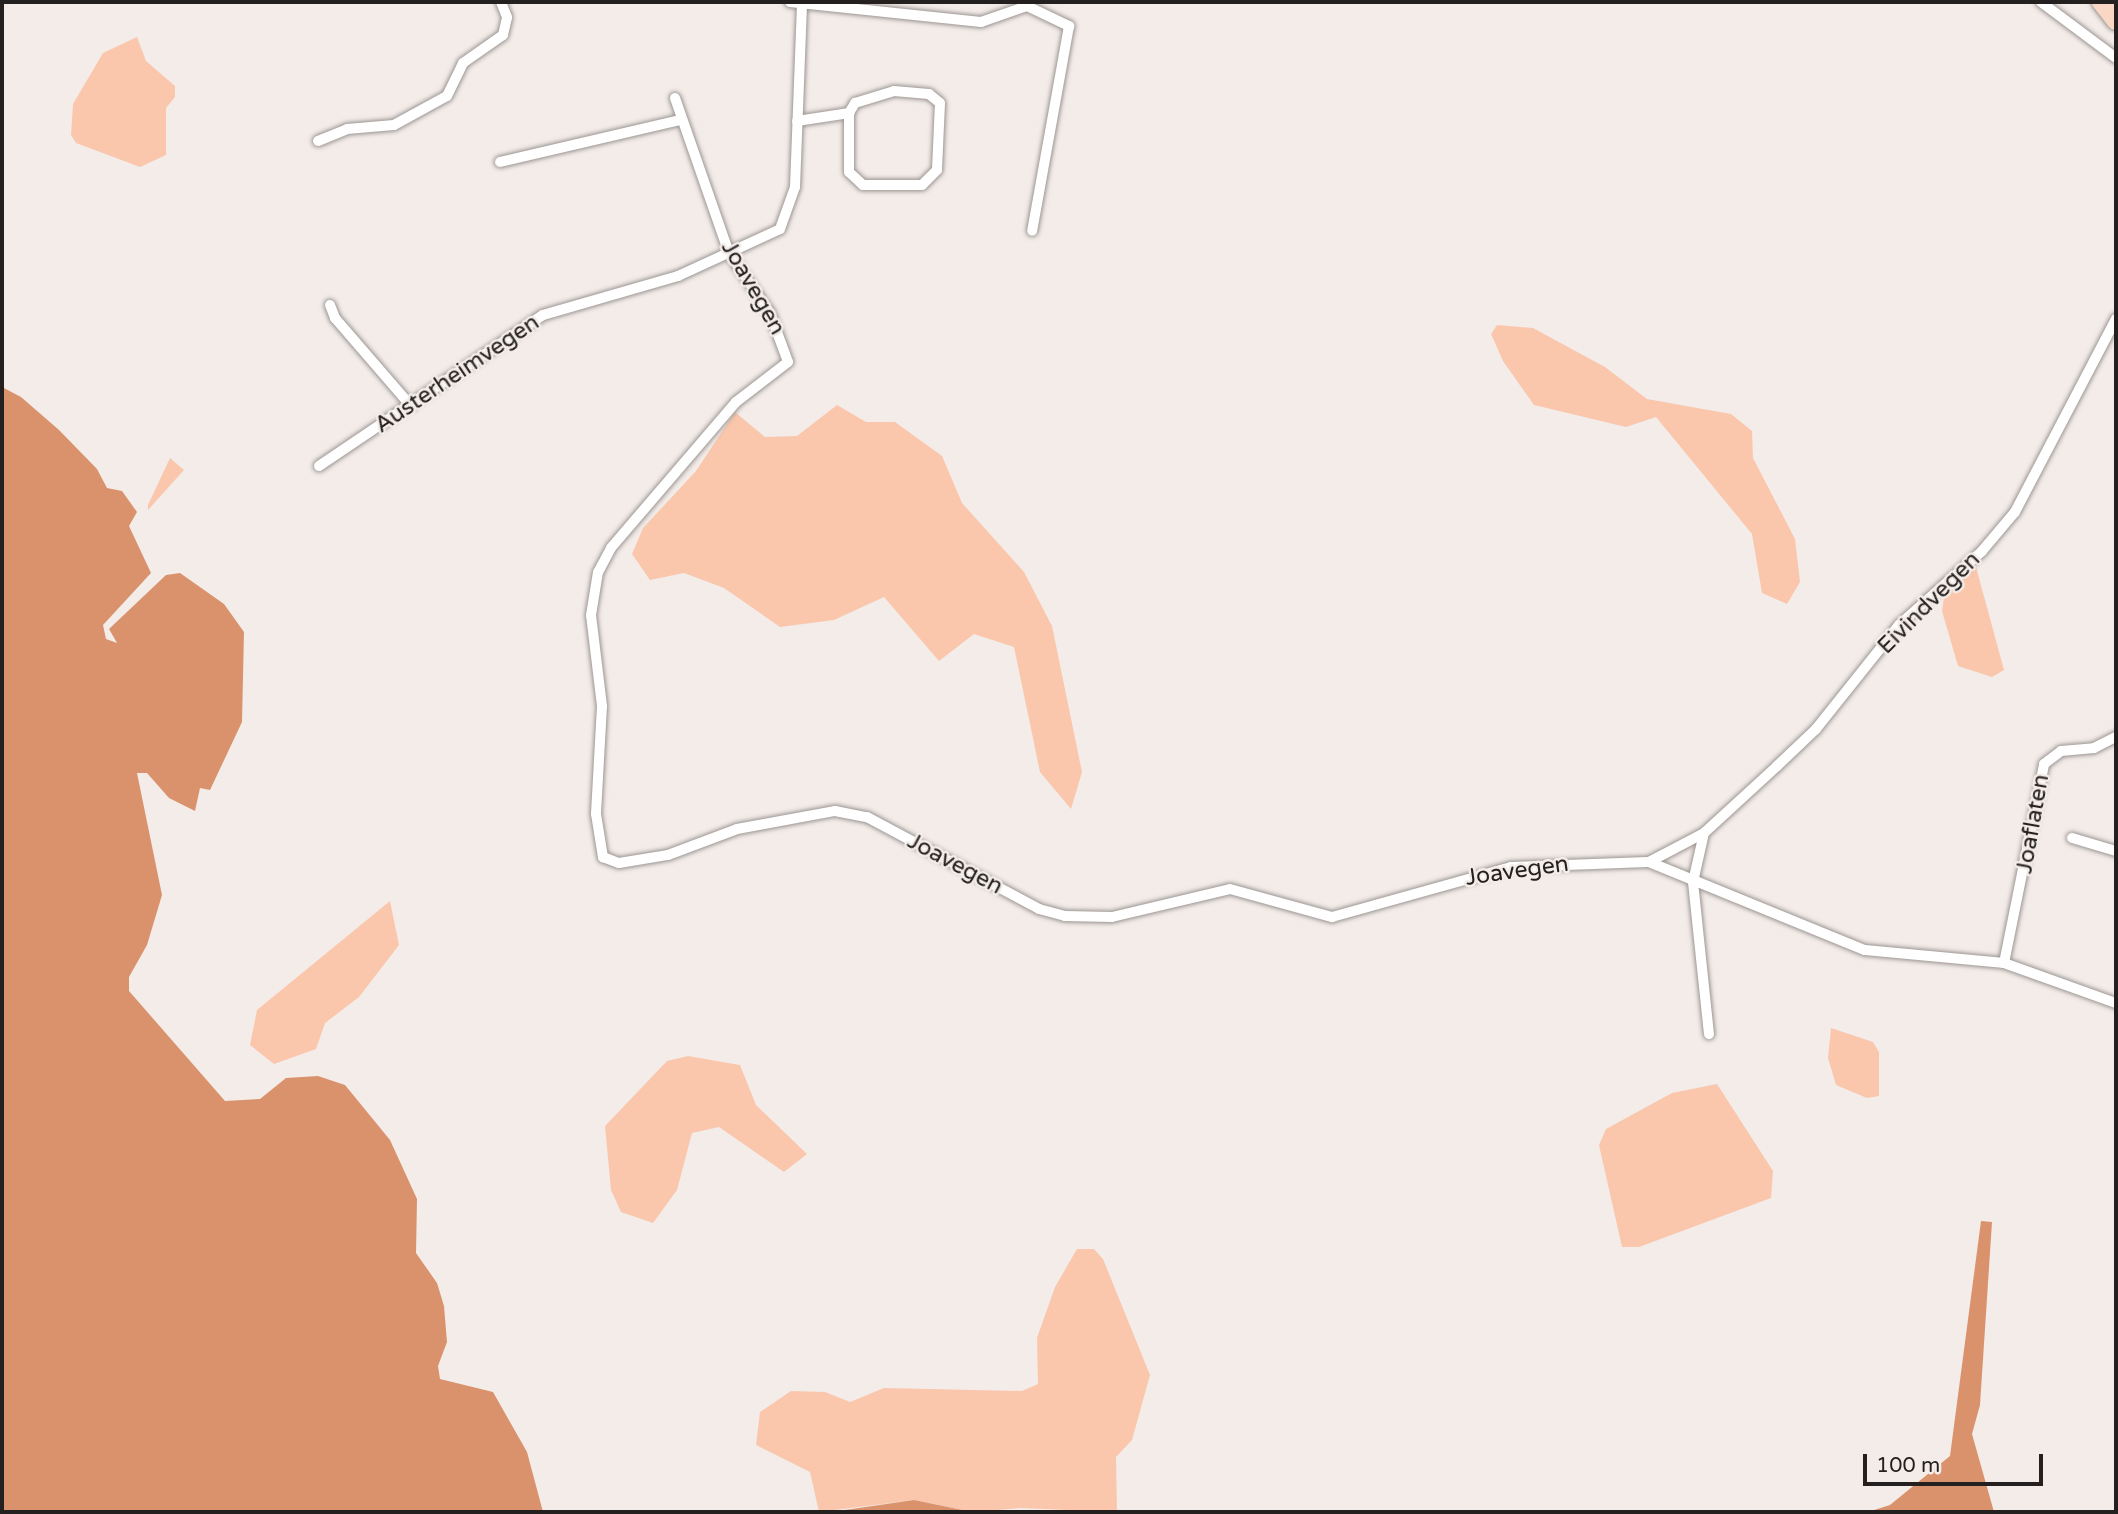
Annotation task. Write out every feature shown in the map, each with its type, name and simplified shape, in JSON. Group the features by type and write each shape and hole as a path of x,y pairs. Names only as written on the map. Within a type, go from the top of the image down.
{"main road":[{"path":"2101,2 2116,21"}],"street":[{"path":"318,141 347,129 394,125 447,96 463,63 503,35 507,17 501,2"},
{"path":"790,2 981,22 1027,6 1069,26 1032,231"},
{"path":"2041,2 2116,58"},
{"name":"Austerheimvegen","path":"319,466 543,315 678,276 780,229 795,187 802,4"},
{"path":"894,91 929,94 940,103 943,118 932,180 863,186 852,181 849,113 855,103 894,91"},
{"name":"Joavegen","path":"675,98 729,253 770,313 788,362 736,402 611,548 598,572 591,615 602,706 596,801 603,857 619,863 668,855 737,829 835,811 867,817 1039,909 1065,916 1112,916 1230,889 1332,917 1511,867 1648,862 1866,950 2004,963 2116,1003"},
{"path":"797,121 849,113"},
{"path":"500,162 681,120"},
{"path":"330,305 334,318 411,406"},
{"name":"Eivindvegen","path":"1648,862 1704,833 1816,729 1899,625 1982,551 2015,512 2116,319"},
{"name":"Joaflaten","path":"2004,963 2044,764 2061,751 2094,748 2116,737"},
{"path":"1704,833 1693,882 1709,1034"},
{"path":"2071,838 2116,851"}],"shaded area":[{"path":"137,37 146,61 175,86 175,97 166,108 166,155 140,167 76,143 71,135 73,104 103,53"},
{"path":"1497,325 1533,328 1605,367 1647,399 1731,414 1752,431 1753,458 1795,539 1800,582 1787,604 1762,593 1752,534 1656,417 1626,427 1534,405 1503,361 1491,334"},
{"path":"2,387 21,397 59,430 97,469 107,488 122,491 137,512 129,526 151,573 103,625 106,639 117,643 109,629 166,575 180,573 224,604 244,632 242,722 210,790 200,788 195,811 169,798 147,773 137,773 162,895 147,945 129,977 129,991 225,1101 260,1099 286,1078 318,1076 345,1085 390,1140 417,1199 416,1253 437,1283 444,1306 447,1342 438,1366 440,1379 493,1392 527,1452 543,1512 2,1512"},
{"path":"837,405 866,422 895,422 942,456 962,503 1024,572 1052,626 1082,772 1071,809 1040,772 1014,647 974,634 939,661 884,597 834,620 780,627 724,588 684,573 650,580 632,554 643,528 696,471 735,412 765,437 797,436"},
{"path":"170,458 184,470 148,510 148,505"},
{"path":"1976,567 2004,670 1992,677 1958,666 1942,611 1945,591"},
{"path":"390,901 399,945 359,997 325,1023 316,1049 274,1064 250,1045 257,1010"},
{"path":"1831,1028 1873,1042 1879,1052 1879,1096 1867,1098 1836,1085 1828,1058"},
{"path":"688,1056 740,1065 756,1105 807,1154 784,1172 719,1127 692,1133 677,1190 653,1223 621,1212 611,1190 605,1126 667,1061"},
{"path":"1717,1084 1773,1171 1771,1198 1639,1247 1622,1247 1599,1145 1606,1129 1672,1093"},
{"path":"1981,1221 1992,1222 1980,1405 1972,1434 1994,1512 1868,1512 1890,1505 1950,1456"},
{"path":"1077,1249 1094,1249 1103,1259 1150,1375 1132,1440 1116,1457 1117,1512 1020,1508 972,1512 914,1500 819,1512 810,1472 756,1445 760,1412 791,1391 825,1392 850,1402 884,1388 1022,1391 1038,1384 1037,1338 1055,1287"},
{"path":"914,1500 972,1512 831,1512"}]}
